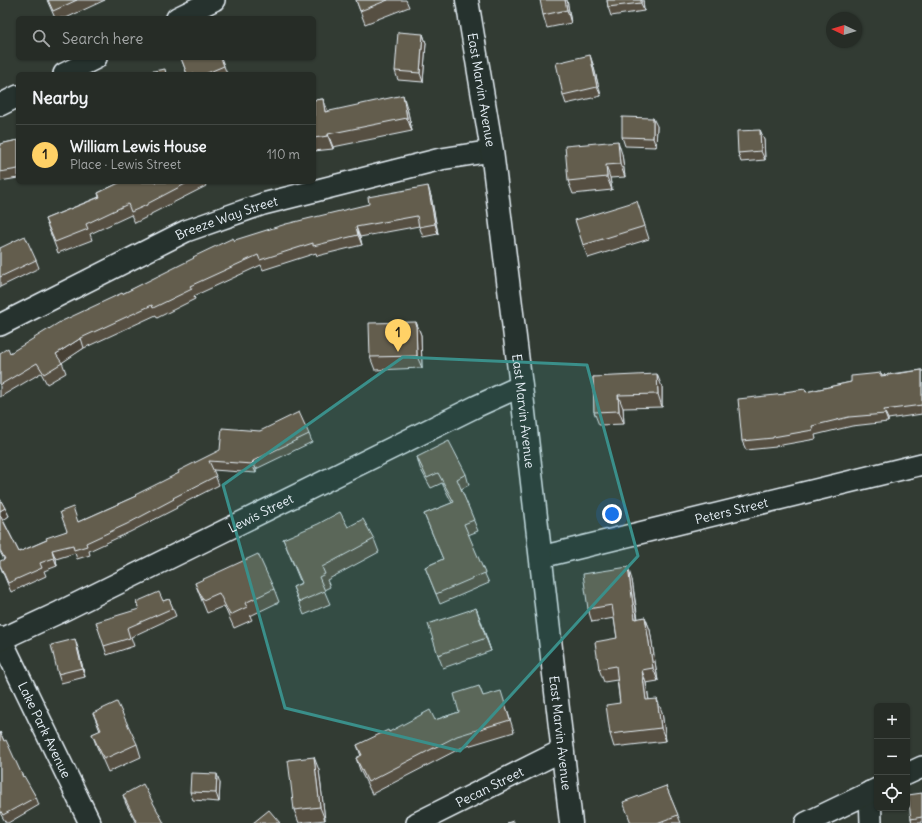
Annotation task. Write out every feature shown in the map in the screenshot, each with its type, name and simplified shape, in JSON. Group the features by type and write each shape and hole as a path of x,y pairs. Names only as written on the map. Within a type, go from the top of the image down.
{"main road":[{"name":"East Marvin Avenue","path":"466,0 492,151 521,386 571,823"}],"street":[{"path":"181,16 214,0"},
{"path":"68,72 92,60"},
{"path":"0,105 16,97"},
{"name":"Breeze Way Street","path":"0,325 186,231 271,202 440,159 492,151"},
{"name":"Lewis Street","path":"0,639 60,612 521,386"},
{"name":"Peters Street","path":"541,557 922,464"},
{"name":"Lake Park Avenue","path":"0,639 90,823"},
{"name":"Pecan Street","path":"417,823 563,750"},
{"path":"910,773 922,767"},
{"path":"806,823 873,790 871,823"}],"highlighted area":[{"path":"403,357 587,365 638,556 460,751 285,708 223,485"}],"building":[{"path":"48,0 77,0 53,11"},
{"path":"356,0 388,0 360,11"},
{"path":"540,0 565,0 567,10 543,15"},
{"path":"607,0 641,0 641,3 608,7"},
{"path":"398,32 423,34 420,73 395,71"},
{"path":"590,55 597,87 563,95 556,63"},
{"path":"182,60 222,60 224,66 210,72 186,72"},
{"path":"165,69 166,72 148,72"},
{"path":"403,95 407,118 316,138 316,100 323,99 325,112"},
{"path":"622,117 653,118 653,138 622,137"},
{"path":"760,130 761,151 738,153 737,131"},
{"path":"16,140 16,169 0,172 0,144"},
{"path":"618,141 620,164 606,165 607,177 568,181 565,146"},
{"path":"117,184 185,184 131,212 128,204 86,224 88,229 55,242 45,219 100,197 98,193"},
{"path":"428,186 435,224 419,227 417,216 356,227 358,235 313,246 313,243 260,260 258,255 190,286 192,289 153,308 152,305 81,338 56,354 62,363 44,374 37,363 0,385 0,353 8,348 10,353 60,322 122,294 233,238 235,241 286,224 369,204 368,197"},
{"path":"637,201 645,226 583,245 575,220"},
{"path":"25,236 36,260 0,277 0,248"},
{"path":"416,322 417,356 370,357 369,323"},
{"path":"922,370 922,405 884,410 885,414 849,417 812,426 813,430 773,438 742,441 738,399 785,394 784,392 805,389 806,392 851,382 851,376 881,373 881,376"},
{"path":"657,374 658,394 618,395 619,411 594,412 593,377"},
{"path":"299,412 309,434 253,461 252,464 209,461 216,476 127,524 86,543 87,546 74,550 73,545 52,550 54,558 40,563 42,568 8,583 0,565 0,561 5,559 0,550 0,515 19,552 47,540 46,538 67,531 60,512 73,507 78,522 136,496 135,495 179,473 178,471 220,450 222,428 260,431"},
{"path":"449,441 466,474 457,479 474,520 464,524 485,573 436,594 425,567 443,559 424,514 454,502 438,473 427,478 417,457"},
{"path":"0,499 5,508 0,511"},
{"path":"340,512 348,527 363,519 374,539 322,567 325,574 319,577 325,591 299,602 293,587 302,583 283,539 318,524"},
{"path":"258,554 274,589 245,603 247,607 230,615 219,593 203,600 195,583"},
{"path":"628,567 635,619 645,617 653,668 642,670 646,700 657,699 661,728 610,734 606,705 620,703 616,666 599,669 595,642 617,638 612,605 588,609 583,574"},
{"path":"159,592 163,601 169,599 173,608 127,628 130,638 104,646 96,622 139,609 136,602"},
{"path":"476,608 486,638 438,655 428,624"},
{"path":"75,639 82,668 58,674 51,645"},
{"path":"479,686 483,696 501,691 510,720 457,736 368,782 356,758 362,755 357,745 388,730 389,732 430,710 435,720 459,712 454,694"},
{"path":"117,702 137,744 104,759 92,734 101,730 93,713"},
{"path":"0,732 4,741 6,740 23,777 24,776 36,797 3,815 0,810"},
{"path":"314,757 320,807 294,810 288,760"},
{"path":"191,773 217,774 216,793 190,792"},
{"path":"143,784 164,823 137,823 123,795"},
{"path":"666,786 678,815 657,823 631,823 623,802"},
{"path":"922,793 922,817 911,819 910,795"},
{"path":"269,810 280,823 253,823"}],"place":[{"name":"William Lewis House","path":"398,352"}]}
